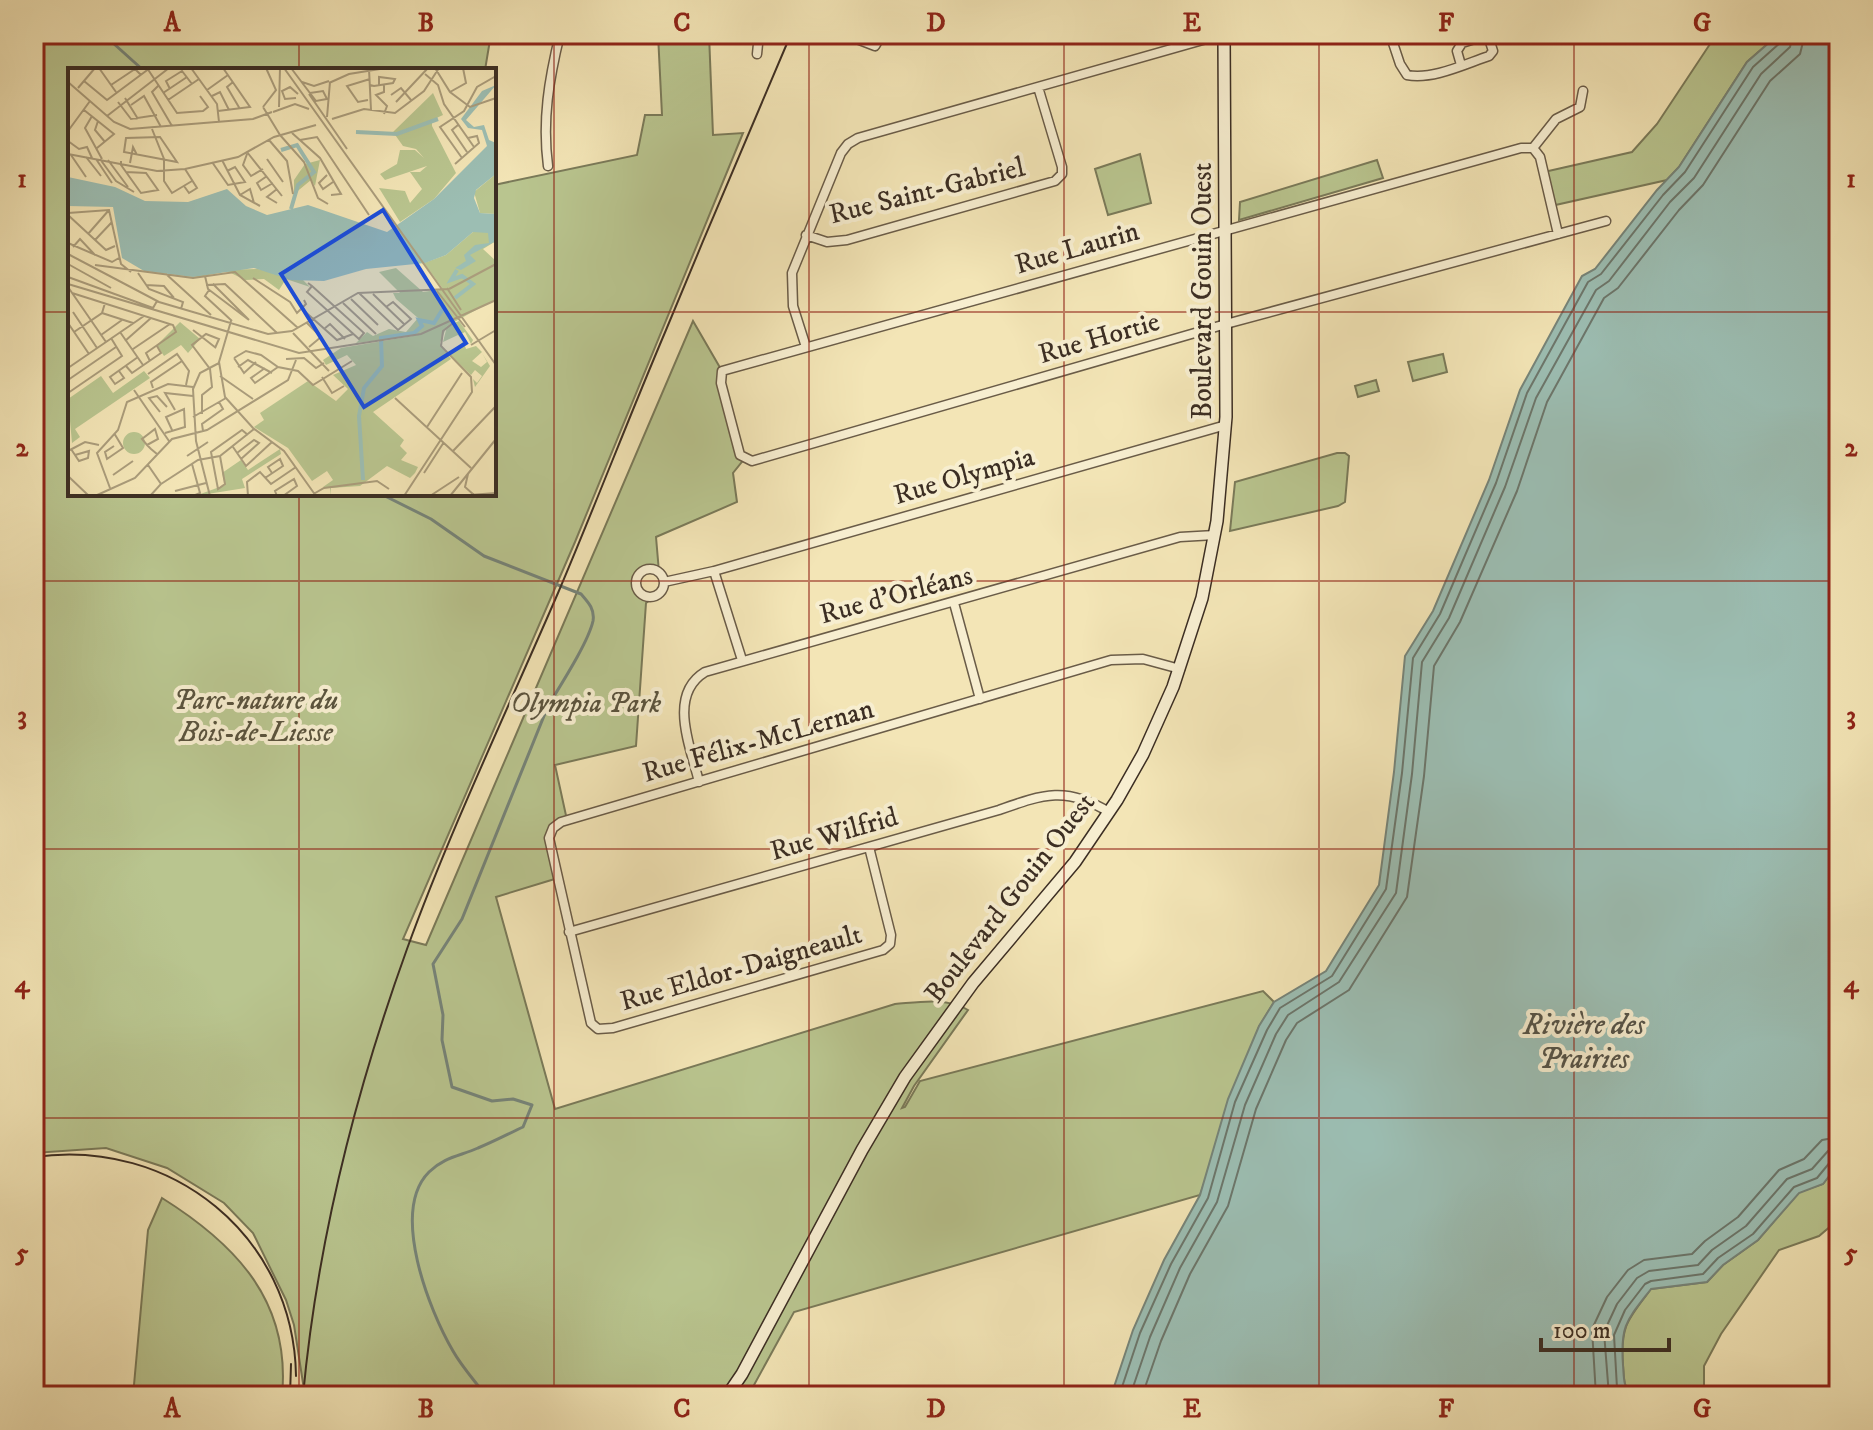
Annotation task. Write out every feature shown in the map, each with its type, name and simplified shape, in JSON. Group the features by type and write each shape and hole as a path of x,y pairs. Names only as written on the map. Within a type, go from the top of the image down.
{"main road":[{"name":"Boulevard Gouin Ouest","path":"727,1396 905,1077 962,997 1066,875 1109,812 1149,742 1180,669 1200,605 1215,535 1223,475 1226,425 1224,34"},
{"name":"Boulevard Gouin Ouest","path":"734,1396 742,1374"}],"street":[{"path":"548,166 544,132 549,80 560,34"},
{"path":"757,54 759,34"},
{"path":"844,34 875,46 882,34"},
{"path":"806,347 791,291 792,273 841,153 848,144 858,138 1224,34"},
{"path":"1390,34 1407,75 1419,77 1461,65 1489,56 1493,51 1489,39 1484,36 1462,43 1457,51 1461,65"},
{"name":"Rue Saint-Gabriel","path":"806,235 827,242 847,240 1055,181 1062,174 1062,167 1038,87"},
{"path":"1558,234 1540,157 1533,148 1556,119 1580,107 1583,91"},
{"name":"Rue Laurin","path":"745,458 740,455 721,383 722,371 1521,148 1533,148"},
{"name":"Rue Hortie","path":"745,458 752,461 1226,324 1606,221"},
{"name":"Rue Olympia","path":"664,582 714,571 1226,425"},
{"name":"Rue d'Orléans","path":"699,782 683,715 687,690 693,679 705,672 1180,537 1215,535"},
{"path":"714,571 742,660"},
{"path":"954,603 980,699"},
{"name":"Rue Félix-McLernan","path":"598,1029 591,1023 549,838 553,828 561,822 1119,659 1143,659 1180,669"},
{"name":"Rue Wilfrid","path":"569,932 1047,795 1081,797 1109,812"},
{"name":"Rue Eldor-Daigneault","path":"598,1029 613,1028 883,950 890,944 891,935 869,847"}],"green space":[{"name":"Parc-nature du Bois-de-Liesse","path":"34,34 491,34 485,68 68,68 68,496 496,496 496,185 637,155 645,115 662,115 658,34 709,34 713,135 743,133 575,542 403,939 426,945 693,321 722,371 721,383 745,458 733,473 737,502 656,537 659,572 645,570 637,580 638,590 642,594 659,594 646,603 636,746 555,765 567,820 561,822 548,840 558,878 496,897 555,1109 895,1004 941,1002 968,1010 914,1086 902,1108 920,1081 1263,991 1274,1002 1259,1027 1200,1195 794,1312 748,1396 305,1396 294,1325 286,1300 253,1233 224,1203 167,1168 106,1148 34,1153"},
{"path":"1744,34 1779,34 1747,62 1679,167 1667,180 1551,206 1544,172 1632,152 1657,124 1710,44"},
{"path":"1140,154 1151,203 1108,215 1095,169"},
{"path":"1377,160 1383,178 1239,220 1240,202"},
{"path":"1443,354 1447,372 1413,381 1408,362"},
{"path":"1376,380 1379,391 1358,397 1355,386"},
{"path":"1337,453 1349,456 1345,502 1230,531 1235,482"},
{"path":"1839,1163 1839,1219 1819,1236 1779,1250 1721,1334 1704,1366 1704,1393 1700,1396 1631,1396 1624,1377 1624,1332 1631,1316 1651,1289 1707,1282 1723,1265 1758,1240 1799,1192 1823,1184"},
{"path":"162,1198 214,1236 254,1279 268,1304 278,1332 283,1362 282,1396 133,1396 148,1230"}],"water":[{"name":"Rivière des Prairies","path":"1779,34 1839,34 1839,1163 1823,1184 1799,1193 1758,1240 1723,1265 1707,1282 1651,1289 1631,1316 1624,1332 1624,1377 1631,1396 1111,1396 1133,1330 1164,1260 1200,1195 1228,1099 1259,1026 1274,1002 1326,971 1379,885 1405,656 1433,611 1489,480 1520,390 1582,276 1595,269 1679,167 1747,62"}],"waterway":[{"path":"103,34 141,68"},
{"path":"385,496 431,519 484,556 581,594 593,613 586,641 548,706 462,919 433,964 443,1015 442,1040 452,1087 492,1101 513,1099 532,1105 523,1127 446,1160 429,1172 418,1189 413,1211 417,1261 434,1311 457,1357 486,1396"}],"tram line":[{"path":"303,1396 318,1282 341,1170 371,1058 407,949 461,814 558,593 791,34"},
{"path":"34,1157 85,1155 132,1163 177,1181 216,1206 248,1240 273,1280 290,1326 296,1376"},
{"path":"290,1396 291,1364"}],"park label":[{"name":"Olympia Park","path":"586,703"}]}
